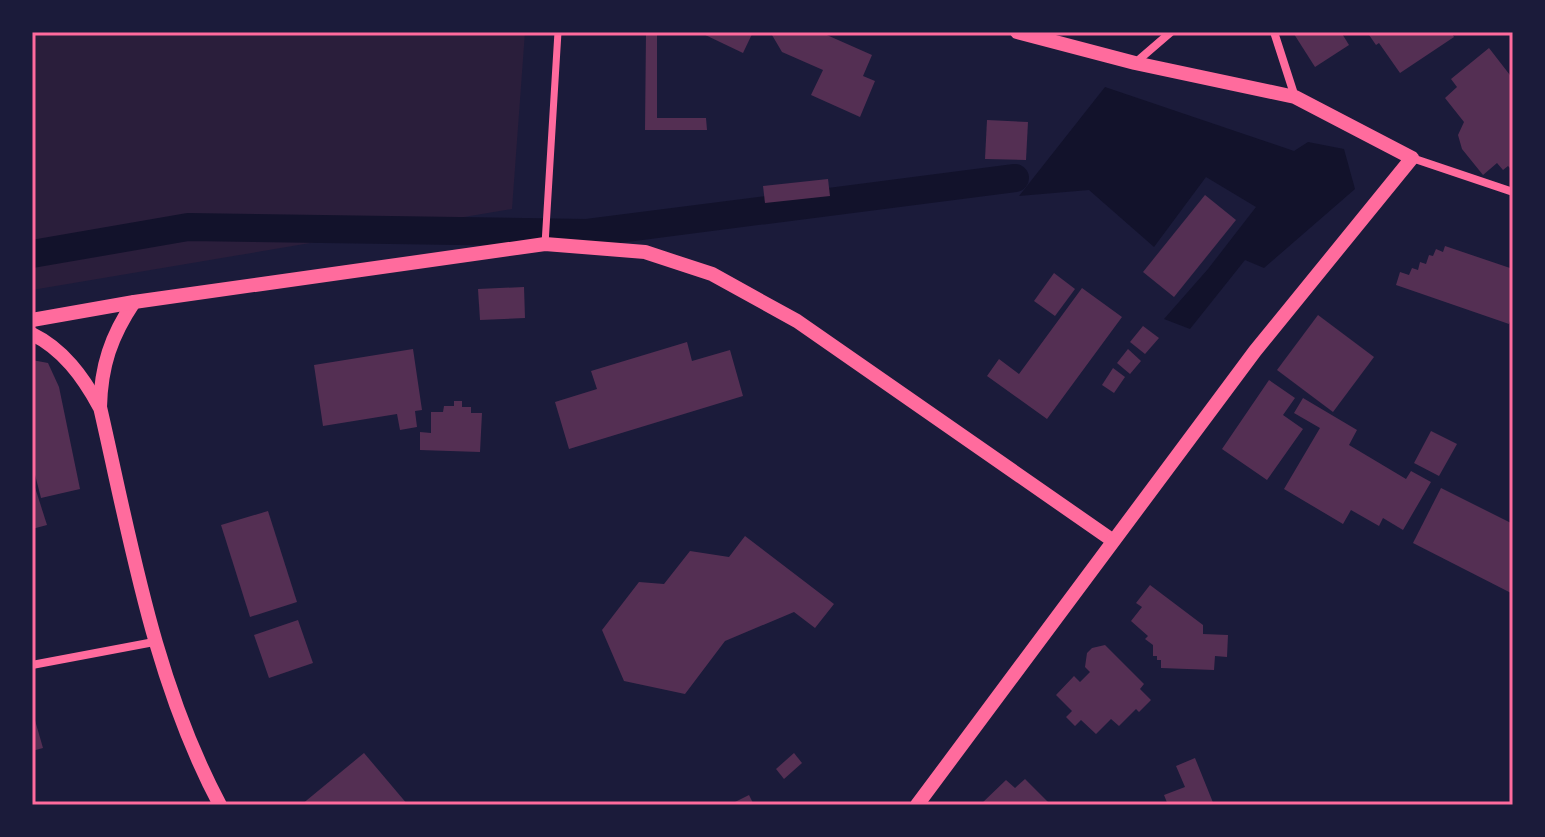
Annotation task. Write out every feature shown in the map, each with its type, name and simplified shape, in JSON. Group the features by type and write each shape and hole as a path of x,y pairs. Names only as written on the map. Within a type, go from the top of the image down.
{"street":[{"path":"545,244 558,32"},
{"path":"1017,32 1135,63 1295,97 1412,158 1513,192"},
{"path":"1135,63 1171,32"},
{"path":"1274,32 1295,97"},
{"path":"917,805 1255,351 1412,158"},
{"path":"32,320 134,302 545,244 645,252 712,274 797,321 1112,540"},
{"path":"134,302 118,326 107,351 100,379 100,407 154,642 175,707 201,770 220,805"},
{"path":"32,334 64,357 84,380 100,407"},
{"path":"32,665 154,642"}],"shaded area":[{"path":"32,32 525,32 512,209 32,290"},
{"path":"1105,87 1294,151 1308,142 1344,149 1355,189 1264,268 1245,260 1190,329 1164,319 1256,207 1206,177 1154,247 1089,190 1019,196"}],"building":[{"path":"646,32 657,32 657,118 706,118 707,130 645,130"},
{"path":"699,32 753,32 743,53"},
{"path":"773,32 820,32 872,55 863,76 875,81 860,117 811,95 823,70 782,52"},
{"path":"1341,32 1349,45 1315,67 1294,34"},
{"path":"1367,32 1451,32 1454,37 1400,73 1379,43 1376,45"},
{"path":"1489,48 1513,79 1513,171 1508,166 1503,170 1497,163 1483,175 1462,149 1458,135 1464,122 1445,98 1457,87 1451,79"},
{"path":"987,120 1028,122 1026,160 985,159"},
{"path":"828,179 830,196 765,203 763,186"},
{"path":"1205,195 1236,220 1174,297 1143,272"},
{"path":"1445,246 1513,269 1513,312 1509,324 1396,285 1400,272 1409,275 1412,268 1418,270 1420,262 1426,264 1429,255 1433,256 1436,249 1443,252"},
{"path":"1054,273 1075,289 1055,316 1034,301"},
{"path":"524,287 525,318 480,320 478,289"},
{"path":"1082,288 1122,317 1047,419 987,376 999,359 1019,374"},
{"path":"1318,315 1374,357 1333,412 1277,370"},
{"path":"1143,326 1159,338 1145,354 1130,342"},
{"path":"687,342 692,361 730,350 743,396 569,449 555,402 597,389 591,371"},
{"path":"413,349 422,410 415,411 417,427 400,430 397,414 323,426 314,365"},
{"path":"1128,349 1141,361 1130,374 1117,363"},
{"path":"32,360 48,363 59,387 80,489 41,498 32,463"},
{"path":"1113,368 1125,377 1114,393 1102,385"},
{"path":"1269,380 1295,398 1283,415 1303,429 1267,480 1222,449"},
{"path":"1303,398 1357,430 1349,445 1406,479 1411,471 1431,482 1403,530 1383,518 1379,526 1351,510 1343,524 1284,489 1320,428 1294,413"},
{"path":"454,401 462,401 462,407 471,407 471,413 482,413 480,452 420,450 420,432 431,433 431,412 443,412 444,406 454,406"},
{"path":"1431,431 1457,444 1439,476 1414,463"},
{"path":"32,478 47,525 32,529"},
{"path":"1441,488 1513,524 1513,594 1413,543"},
{"path":"268,511 297,602 250,617 221,525"},
{"path":"745,536 834,604 815,628 794,612 725,641 685,694 624,681 602,630 639,582 664,584 690,551 729,557"},
{"path":"1150,585 1203,625 1203,634 1228,635 1227,657 1215,656 1214,670 1161,668 1161,660 1153,656 1153,645 1145,639 1148,636 1131,621 1142,607 1136,603"},
{"path":"298,620 313,663 269,678 254,635"},
{"path":"1105,645 1144,684 1140,689 1151,700 1139,712 1136,709 1119,726 1111,719 1096,734 1081,720 1075,726 1066,717 1072,711 1056,695 1074,676 1080,682 1090,672 1085,667 1087,653 1092,648"},
{"path":"32,710 43,748 32,751"},
{"path":"364,753 408,805 301,805"},
{"path":"794,753 802,763 784,779 776,769"},
{"path":"1195,758 1214,805 1168,805 1164,795 1185,787 1176,766"},
{"path":"1025,779 1051,805 980,805 1006,780 1015,788"},
{"path":"749,795 754,805 734,805 733,803"}],"waterway":[{"path":"32,254 188,227 587,233 1015,178"}]}
